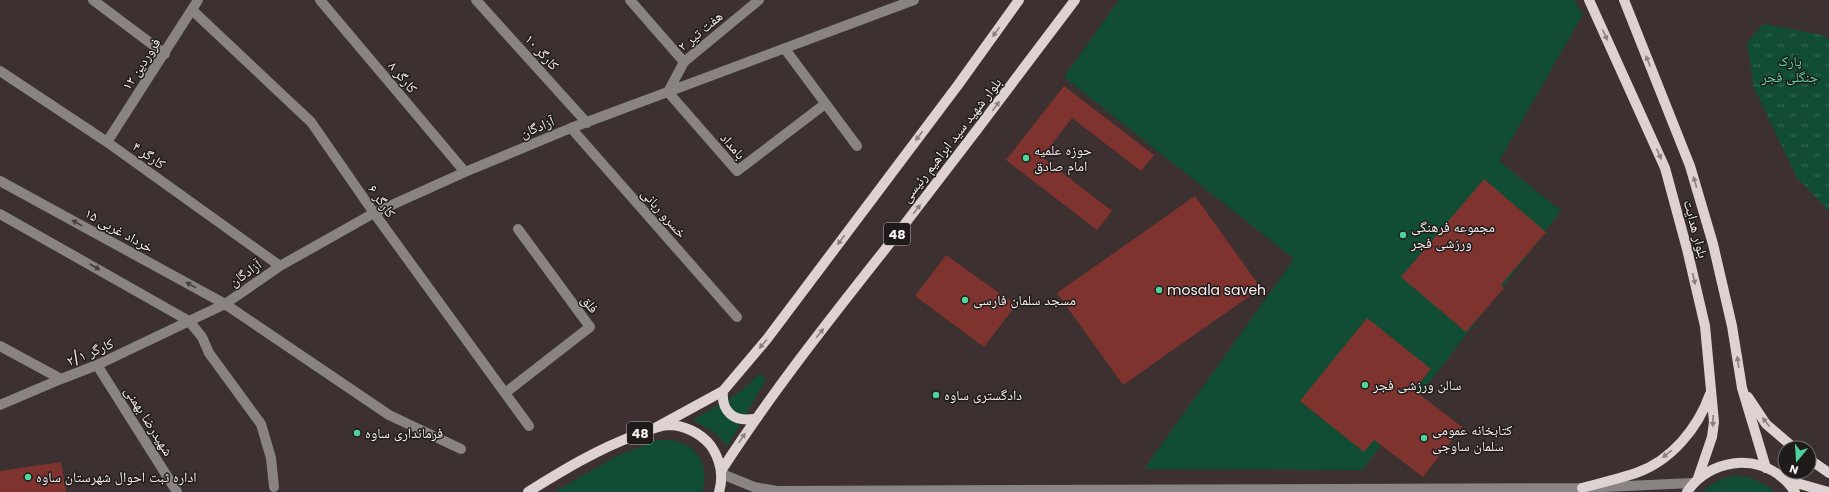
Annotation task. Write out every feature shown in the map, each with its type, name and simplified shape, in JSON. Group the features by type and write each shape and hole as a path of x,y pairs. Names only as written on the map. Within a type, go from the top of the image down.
{"main road":[{"name":"بلوار شهید سید ابراهیم رئیسی","path":"657,427 723,391 767,339 958,85 1019,0"},
{"name":"بلوار شهید سید ابراهیم رئیسی","path":"722,473 754,419 976,132 1075,0"},
{"name":"بلوار هدایت","path":"1589,0 1665,168 1687,249 1705,326 1714,422 1712,437 1692,485"},
{"name":"بلوار هدایت","path":"1624,0 1690,166 1717,259 1732,326 1742,388 1766,468"},
{"path":"1582,488 1637,472 1658,461 1679,445 1694,427 1704,411 1712,388"},
{"path":"1742,388 1766,424 1785,440"},
{"path":"723,391 723,402 728,412 744,421 754,419"},
{"name":"48","path":"528,492 611,444 657,427 669,425 692,430 710,444 716,454 722,473 720,490"},
{"path":"1692,485 1713,469 1730,463 1748,463 1766,468 1777,475"},
{"path":"1817,465 1829,473"},
{"path":"1786,480 1795,492"},
{"path":"1786,480 1828,492"},
{"path":"720,490 730,492"}],"street":[{"path":"93,0 165,54"},
{"name":"۱۲ فروردین","path":"107,142 165,54 198,0"},
{"name":"کارگر ۱۰","path":"476,0 587,123"},
{"path":"630,0 684,62"},
{"name":"هفت تیر ۲","path":"668,92 684,62 759,0"},
{"name":"آزادگان","path":"189,321 225,304 280,266 374,213 465,172 571,128 914,0"},
{"name":"کارگر ۸","path":"322,1 465,172"},
{"name":"کارگر ۶","path":"192,10 311,122 374,213 529,426"},
{"path":"786,49 857,146"},
{"name":"کارگر ۴","path":"0,71 107,142 280,266"},
{"name":"بامداد","path":"668,92 737,171 825,104"},
{"name":"خسرو ربانی","path":"571,128 737,317"},
{"name":"۱۵ خرداد غربی","path":"0,181 225,304 389,415 462,449"},
{"path":"0,214 189,321 202,337 209,353 261,424 271,458 274,488"},
{"name":"فلق","path":"505,393 590,327 518,229"},
{"name":"کارگر ۲/۱","path":"0,405 61,378 97,366 189,321"},
{"path":"0,346 61,378"},
{"name":"شهیدرضا بهمنی","path":"97,366 177,492"},
{"path":"722,473 754,488 777,491 1582,488 1692,485"}],"green space":[{"name":"مجموعه فرهنگی ورزشی فجر","path":"1119,0 1574,0 1583,14 1499,161 1561,211 1362,470 1144,469 1294,259 1064,77"},
{"name":"پارک جنگلی فجر","path":"1763,24 1823,35 1829,39 1829,211 1797,178 1754,88 1747,43"},
{"path":"759,374 766,379 728,446 715,433 693,420 740,392"},
{"path":"658,440 680,442 696,453 704,470 705,480 702,492 554,492 617,456"},
{"path":"1732,476 1755,480 1765,484 1774,492 1703,492 1716,482"}],"building":[{"name":"حوزه علمیه امام صادق","path":"1064,86 1154,155 1141,171 1072,118 1042,157 1112,211 1097,230 1006,160"},
{"path":"1484,179 1546,232 1501,285 1504,288 1466,332 1401,277"},
{"name":"mosala saveh","path":"1195,196 1261,288 1123,385 1057,293"},
{"name":"مسجد سلمان فارسی","path":"946,255 1016,305 984,347 915,296"},
{"name":"سالن ورزشی فجر","path":"1367,318 1431,369 1414,390 1462,427 1423,477 1374,440 1364,452 1300,401"},
{"path":"61,462 66,492 0,492 0,471"}],"place":[{"name":"حوزه علمیه امام صادق","path":"1026,158"},
{"name":"مجموعه فرهنگی ورزشی فجر","path":"1403,235"},
{"name":"mosala saveh","path":"1159,290"},
{"name":"مسجد سلمان فارسی","path":"965,300"},
{"name":"سالن ورزشی فجر","path":"1365,385"},
{"name":"دادگستری ساوه","path":"936,395"},
{"name":"فرمانداری ساوه","path":"357,433"},
{"name":"کتابخانه عمومی سلمان ساوجی","path":"1424,438"},
{"name":"اداره ثبت احوال شهرستان ساوه","path":"28,477"}]}
